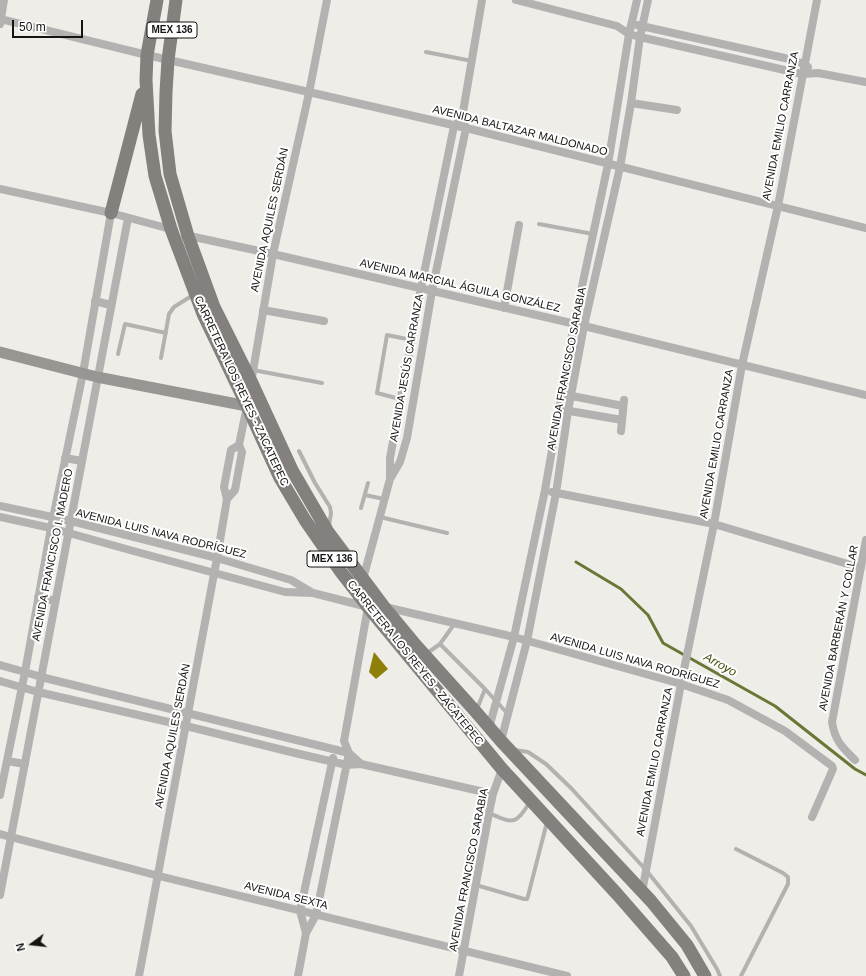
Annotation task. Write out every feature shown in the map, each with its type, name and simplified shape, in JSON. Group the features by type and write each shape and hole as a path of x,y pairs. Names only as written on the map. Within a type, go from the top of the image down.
{"main road":[{"name":"MEX 136","path":"147,55 157,0"},
{"name":"MEX 136","path":"168,60 176,0"},
{"name":"CARRETERA LOS REYES - ZACATEPEC","path":"147,55 146,80 149,135 155,176 171,229 203,314 280,478 305,520 341,572 368,607 502,769 617,894 672,957 684,976"},
{"name":"CARRETERA LOS REYES - ZACATEPEC","path":"168,60 166,138 170,174 188,236 214,307 252,376 292,470 328,532 384,607 424,655 489,728 642,892 687,945 705,976"},
{"path":"111,213 146,80"},
{"path":"0,352 97,377 247,406"}],"street":[{"path":"4,0 0,21 147,55"},
{"name":"AVENIDA AQUILES SERDÁN","path":"139,976 159,876 227,499 234,490 242,452 239,445 273,254 309,93 327,0"},
{"path":"466,128 462,118 482,0"},
{"path":"516,0 617,26 629,34 640,37 738,60 802,74 818,73 866,82"},
{"name":"AVENIDA FRANCISCO SARABIA","path":"489,728 514,637 544,490 574,324 608,164 629,34 637,0"},
{"name":"AVENIDA FRANCISCO SARABIA","path":"505,745 508,713 527,641 556,493 568,411 584,326 620,167 640,37 648,0"},
{"name":"AVENIDA EMILIO CARRANZA","path":"642,892 681,684 714,524 742,365 778,206 817,0"},
{"path":"617,26 632,23 789,59 804,64 818,73"},
{"path":"683,47 685,36"},
{"path":"738,60 741,48"},
{"name":"AVENIDA BALTAZAR MALDONADO","path":"147,55 466,128 866,228"},
{"path":"631,103 676,110"},
{"path":"454,126 462,118"},
{"name":"AVENIDA JESÚS CARRANZA","path":"363,579 390,479 390,458 421,288 454,126"},
{"name":"AVENIDA JESÚS CARRANZA","path":"390,479 400,462 407,438 432,291 466,128"},
{"path":"0,189 111,213 171,229"},
{"name":"AVENIDA FRANCISCO I. MADERO","path":"0,795 25,672 51,528 66,458 111,213"},
{"name":"AVENIDA FRANCISCO I. MADERO","path":"0,895 128,218"},
{"path":"504,308 519,225"},
{"name":"AVENIDA MARCIAL ÁGUILA GONZÁLEZ","path":"171,229 188,236 273,254 584,326 866,395"},
{"path":"95,301 111,305"},
{"path":"263,310 324,321"},
{"path":"562,394 624,403 621,431"},
{"path":"559,408 568,411 622,420"},
{"path":"66,458 82,461"},
{"path":"544,490 714,524 862,568"},
{"name":"AVENIDA LUIS NAVA RODRÍGUEZ","path":"0,506 140,538 217,558 291,580 313,593"},
{"name":"AVENIDA LUIS NAVA RODRÍGUEZ","path":"0,517 51,528 285,592 313,593 368,607"},
{"path":"136,552 140,538"},
{"name":"AVENIDA BARBERÁN Y COLLAR","path":"855,760 839,744 834,734 832,722 862,568 866,540"},
{"path":"38,597 55,601"},
{"path":"361,764 349,753 344,741 368,607"},
{"name":"AVENIDA LUIS NAVA RODRÍGUEZ","path":"384,607 514,637 681,684 728,700 785,731 832,766 833,769 812,817"},
{"path":"0,665 41,677 349,753"},
{"path":"0,681 22,686 38,692 333,762 347,765 361,764 494,794"},
{"path":"107,708 109,693"},
{"path":"140,716 143,702"},
{"path":"255,743 259,730"},
{"path":"294,753 298,740"},
{"path":"306,932 300,911 335,750 344,741"},
{"path":"298,976 306,932 316,914 349,753"},
{"path":"7,761 24,764"},
{"name":"AVENIDA FRANCISCO SARABIA","path":"459,976 489,814 502,769"},
{"name":"AVENIDA SEXTA","path":"0,834 159,876 567,976"}],"lane":[{"path":"426,52 472,61"},
{"path":"539,224 593,234"},
{"path":"161,358 169,314 174,308 195,294"},
{"path":"118,354 125,324 166,333"},
{"path":"401,399 377,393 387,335 412,340"},
{"path":"252,376 322,384"},
{"path":"299,450 313,479 330,507 331,513 328,532"},
{"path":"361,508 368,483"},
{"path":"365,495 385,499"},
{"path":"380,517 447,533"},
{"path":"424,655 440,644 455,623"},
{"path":"440,644 508,713"},
{"path":"476,712 485,689"},
{"path":"505,745 528,752 546,764 571,788 646,870 691,926 720,976"},
{"path":"489,814 509,822 516,820 521,816 531,800"},
{"path":"476,885 524,899 527,898 548,819"},
{"path":"736,849 784,873 788,877 788,884 741,976"}],"building":[{"path":"374,652 388,669 376,679 369,672"}],"waterway":[{"name":"Arroyo","path":"576,562 621,589 648,615 663,643 775,706 855,769 866,775"}]}
